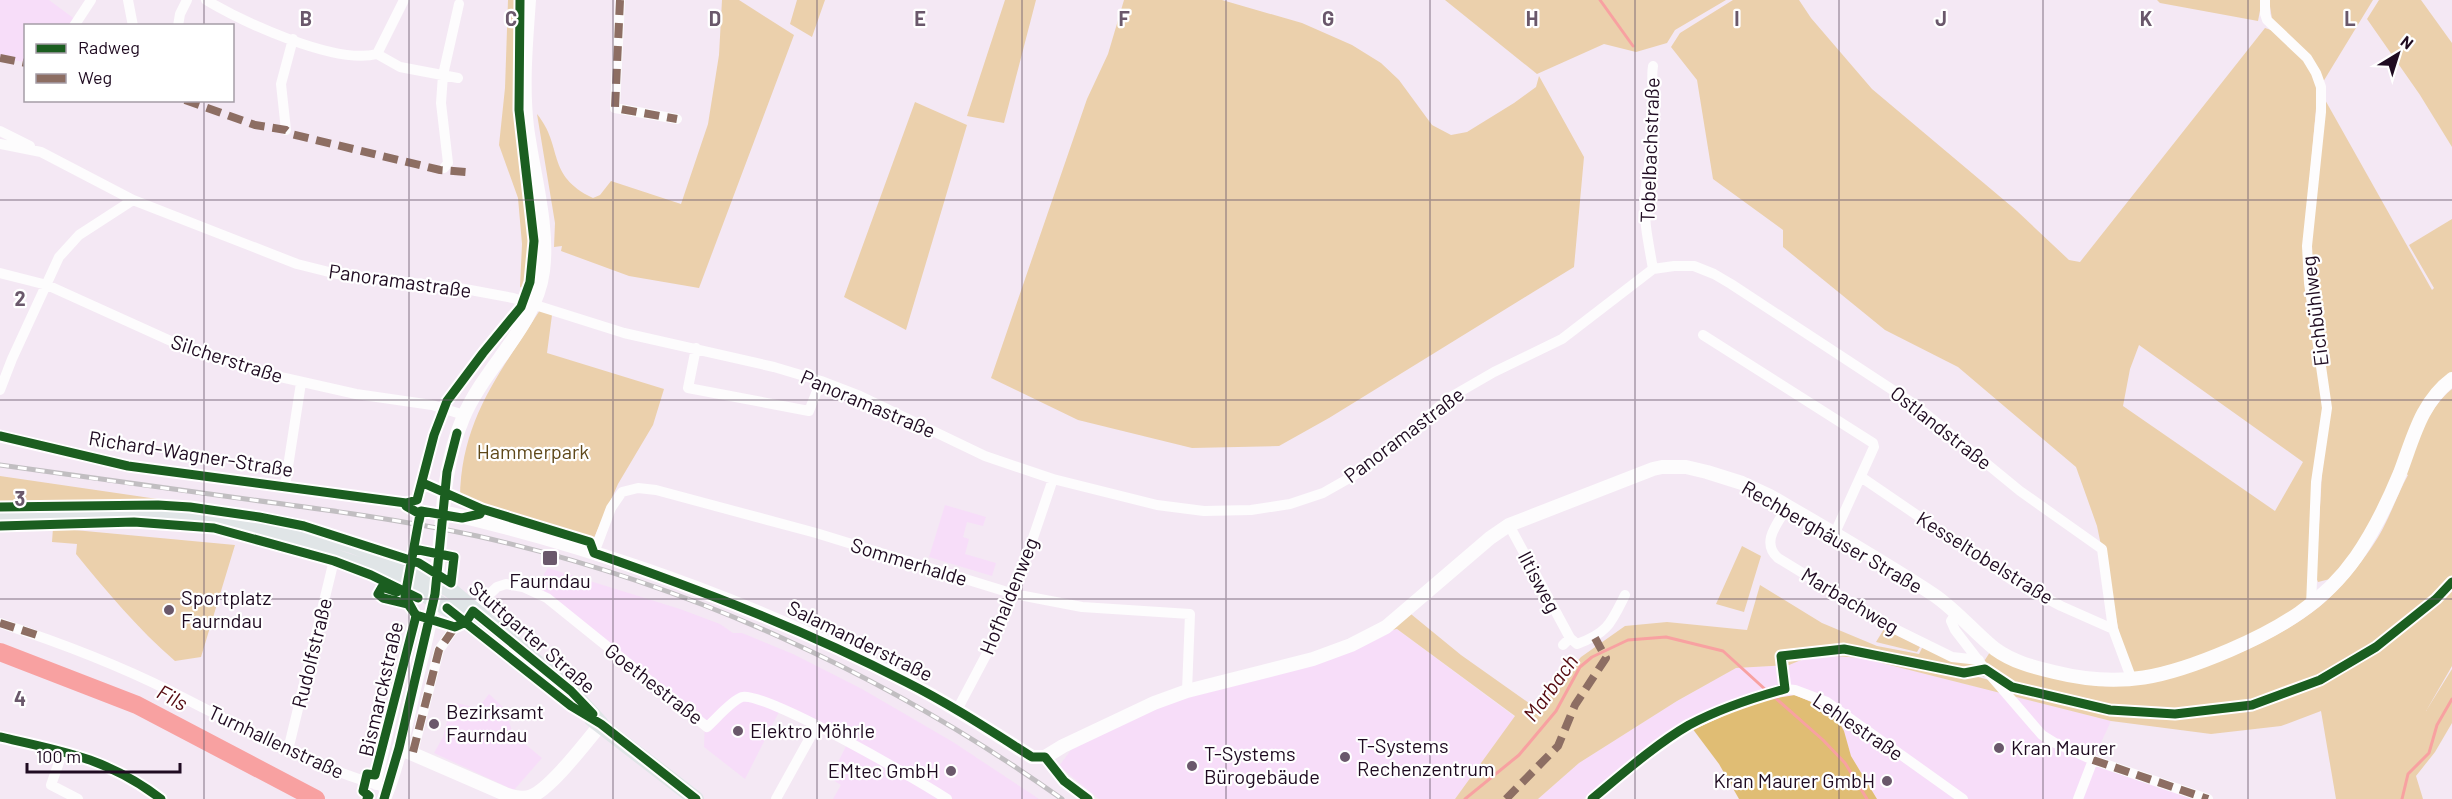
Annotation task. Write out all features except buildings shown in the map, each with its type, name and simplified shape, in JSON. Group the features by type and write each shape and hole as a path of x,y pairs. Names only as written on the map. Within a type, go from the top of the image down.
{"main road":[{"name":"Stuttgarter Straße","path":"0,514 123,511 195,513 275,525 351,545 421,574 448,589 465,620"},
{"name":"Stuttgarter Straße","path":"195,513 334,562 382,573 447,608 571,691 601,724 696,799"}],"street":[{"path":"75,24 91,0"},
{"path":"128,0 133,24"},
{"path":"178,24 180,14 187,0"},
{"path":"206,0 232,15 322,50 353,56 367,57 377,54 400,67 458,78"},
{"path":"377,54 404,0"},
{"name":"Bismarckstraße","path":"406,750 411,703 435,594 447,472 457,434 458,412 491,369 533,306 543,274 544,251 527,124 525,70 529,0"},
{"path":"620,0 615,108 677,120"},
{"name":"Eichbühlweg","path":"2265,0 2267,20 2307,58 2321,87 2321,112 2307,246 2309,283 2327,408 2316,482 2311,606"},
{"path":"444,168 448,163 441,103 443,75 459,4"},
{"path":"286,130 281,84 293,39"},
{"name":"Tobelbachstraße","path":"1653,66 1652,76 1656,102 1645,196 1647,231 1653,269"},
{"path":"0,131 41,152"},
{"name":"Panoramastraße","path":"0,144 41,152 133,200 297,264 337,274 513,298 624,333 696,348 821,381 860,396 985,456 1053,479 1157,505 1204,511 1251,510 1290,504 1323,493 1353,476 1381,456 1449,398 1494,372 1562,339 1653,269"},
{"path":"0,390 12,358 59,256 79,235 133,200"},
{"name":"Ostlandstraße","path":"1653,269 1695,266 1731,284 1914,404 2020,491 2102,549 2114,629 2132,680"},
{"name":"Silcherstraße","path":"0,273 47,285 173,342 301,383 438,406 458,412"},
{"path":"1703,335 1872,443 1874,447 1834,535"},
{"path":"696,348 688,388 809,411 821,381"},
{"path":"0,356 12,358"},
{"name":"Rechberghäuser Straße","path":"1045,757 1063,746 1154,703 1187,691 1313,659 1376,633 1386,627 1490,537 1509,525 1606,486 1662,467 1686,467 1727,478 1788,506 1935,596 1995,649 2027,666 2087,679 2132,680 2169,672 2215,657 2284,624 2325,594 2356,558 2385,507 2423,413 2440,389 2452,379"},
{"path":"285,486 301,383"},
{"name":"Richard-Wagner-Straße","path":"0,436 128,466 378,499"},
{"name":"Kesseltobelstraße","path":"1861,477 2012,580 2061,606 2114,629"},
{"name":"Hofhaldenweg","path":"957,710 993,642 1014,594 1053,479"},
{"name":"Sommerhalde","path":"594,553 611,508 622,492 638,488 656,490 816,533 1014,594 1082,607 1190,614 1187,691"},
{"name":"Marbachweg","path":"1788,506 1770,539 1772,552 1778,558 1891,627 1952,657 1979,660"},
{"name":"Salamanderstraße","path":"444,512 594,553 779,621 908,682 1032,757 1045,757"},
{"name":"Iltisweg","path":"1509,525 1566,641 1577,644 1595,638 1608,627 1624,595"},
{"name":"Rudolfstraße","path":"288,750 334,562"},
{"name":"Goethestraße","path":"465,620 497,587 506,584 523,587 547,598 707,727 740,698 752,696 817,725 947,799"},
{"path":"1956,614 1952,621 1953,626 2042,735 2093,760 2208,799"},
{"name":"Bismarckstraße","path":"383,791 416,615 465,620"},
{"name":"Bismarckstraße","path":"383,791 406,750 427,695 439,650 465,620"},
{"name":"Turnhallenstraße","path":"0,622 62,643 136,675 324,768 383,791"},
{"name":"Lehlestraße","path":"1592,799 1625,771 1689,726 1751,698 1785,689 1804,692 1827,702 1963,799"},
{"path":"406,750 505,794 516,798 531,798 553,778 601,724"},
{"path":"776,799 817,725"},
{"path":"0,737 100,762 135,780 161,799"},
{"path":"63,751 51,785 78,799"},
{"path":"1045,757 1064,781 1088,799"},
{"path":"2078,799 2093,760"}],"shaded area":[{"path":"0,0 49,0 76,20 74,24 24,24 24,62 0,58"},
{"path":"945,505 986,517 983,526 967,522 963,537 969,539 965,554 996,563 992,576 929,557"},
{"path":"548,568 680,609 720,624 733,633 742,633 793,654 862,689 953,742 1039,799 833,799 841,785 830,778 850,738 782,706 745,779 704,747 705,722 535,588"},
{"path":"1397,629 1515,717 1455,799 1099,799 1059,766 1071,750 1187,691"},
{"path":"1834,656 1862,658 2111,721 2093,760 2208,799 1877,799 1851,756 1844,731 1835,715 1795,695 1759,701 1692,728 1687,723 1622,766 1583,799 1538,799 1579,763 1677,701 1736,668 1788,665 1806,658"},
{"path":"489,694 505,709 513,734 542,758 514,790 434,753 443,737 452,702 478,708"},
{"path":"1795,695 1835,715 1844,731 1851,756 1877,799 1739,799 1719,764 1692,728 1759,701"}],"green space":[{"path":"508,0 516,0 513,85 517,144 529,227 527,290 520,287 522,244 518,198 499,145 505,88"},
{"path":"722,0 739,0 794,35 699,288 629,276 561,251 562,246 554,247 555,223 537,114 545,126 561,170 578,189 593,198 600,195 611,181 681,204 708,124 719,55"},
{"path":"797,0 825,0 812,37 790,24"},
{"path":"1005,0 1036,0 1004,123 967,116"},
{"path":"1124,0 1222,0 1302,23 1352,45 1381,63 1399,80 1432,125 1451,135 1467,132 1514,103 1536,87 1539,76 1584,157 1574,267 1329,418 1279,446 1192,448 1078,420 991,378 1087,99 1108,54"},
{"path":"1445,0 1726,0 1675,30 1667,43 1636,52 1604,44 1537,74"},
{"path":"1733,0 1799,0 1811,18 1872,89 2017,211 2069,260 2080,262 2265,28 2274,31 2305,60 2318,86 2304,244 2324,407 2308,603 2267,627 2224,647 2157,669 2134,674 2122,647 2097,526 2076,467 1958,367 1885,330 1783,247 1783,230 1713,179 1697,80 1671,47 1680,33","holes":["2139,345 2303,462 2275,511 2123,406 2130,369"]},
{"path":"2157,0 2262,0 2258,21 2160,3"},
{"path":"2269,0 2373,0 2323,82 2272,19"},
{"path":"2379,0 2421,0 2452,43 2452,147 2420,95 2367,19"},
{"path":"2324,98 2432,290 2434,288 2409,245 2452,219 2452,374 2350,556 2330,579 2318,582 2316,577 2322,473 2330,408 2309,246"},
{"path":"915,102 967,125 906,330 844,297"},
{"name":"Hammerpark","path":"540,310 552,315 547,353 664,389 653,425 618,484 593,540 460,498 467,444 475,420 497,376"},
{"path":"2452,389 2452,581 2435,599 2400,626 2436,600 2452,583 2452,666 2426,711 2452,669 2452,723 2435,752 2416,776 2423,799 2336,799 2321,711 2281,726 2211,734 2111,721 1862,658 1834,656 1806,658 1789,665 1736,668 1677,701 1579,763 1538,799 1455,799 1515,716 1397,629 1376,633 1406,610 1461,655 1536,708 1581,657 1625,626 1667,622 1747,630 1760,585 1822,623 1877,646 1919,654 1923,646 1983,663 1990,652 2074,682 2102,686 2128,685 2157,680 2221,661 2252,647 2307,616 2327,600 2345,582 2377,540 2408,475 2405,473 2423,428 2443,397","holes":["1844,648 1964,671 2075,702 2111,709 2175,713 2251,704 2319,680 2364,654 2320,681 2252,705 2175,714 2111,711 2075,704 1964,673 1844,649 1781,655"]},
{"path":"0,476 178,502 0,502"},
{"name":"Sportplatz Faurndau","path":"53,528 235,545 201,657 175,661 161,649 76,554 77,544 52,542"},
{"path":"1742,546 1761,556 1744,612 1716,604"},
{"path":"1884,629 1920,647 1917,652 1876,642"}],"waterway":[{"path":"1600,0 1633,46"},
{"name":"Marbach","path":"1465,799 1519,755 1556,711 1580,667 1592,657 1628,640 1666,637 1723,651 1767,691"},
{"name":"Fils","path":"0,652 137,705 316,799"},
{"name":"Marbach","path":"1772,695 1823,740 1845,763 1867,799"},
{"name":"Marbach","path":"2402,799 2408,774 2429,753 2437,725 2452,699"}],"railway":[{"path":"0,465 421,525 477,536 633,579 783,638 855,673 926,712 995,754 1062,799"}],"marked path":[{"path":"620,0 615,108 677,119"},
{"path":"0,58 24,63"},
{"path":"191,102 255,125 286,130 291,134 440,170 466,172"},
{"path":"0,623 37,635"},
{"path":"413,752 439,650 455,627 459,626"},
{"path":"1506,799 1558,746 1575,705 1606,658 1595,638"},
{"path":"2093,760 2208,799"}],"cycle path":[{"path":"0,436 128,466 406,503 417,500 434,435 447,401 521,307 530,282 534,241 519,110 520,0"},
{"path":"384,799 399,748 435,594 447,472 457,433"},
{"path":"423,483 482,509 590,542 594,553 752,612 868,663 938,699 1032,757 1045,757 1064,781 1088,799"},
{"path":"0,507 158,505 259,517 304,526 419,563 451,583 454,557 414,549"},
{"path":"367,799 369,796 363,791 367,774 375,775 416,616 405,596 420,514 406,506"},
{"path":"419,521 421,511 462,518 480,514 482,509"},
{"path":"0,526 134,522 214,528 334,561 371,575 418,598"},
{"path":"1592,799 1651,750 1689,725 1736,704 1785,689 1781,656 1844,649 1964,673 1985,669 2012,687 2110,710 2175,714 2252,705 2320,680 2376,647 2436,599 2452,582"},
{"path":"397,592 382,587 378,594 383,598 408,604 416,615 455,627 466,622"},
{"path":"447,608 571,706 601,724 696,799"},
{"path":"466,622 473,611 571,691 593,714"},
{"path":"0,737 65,752 104,765 142,785 161,799"}],"place":[{"name":"Faurndau","path":"550,558"},
{"name":"Sportplatz Faurndau","path":"169,610"},
{"name":"Bezirksamt Faurndau","path":"434,724"},
{"name":"Elektro Möhrle","path":"738,731"},
{"name":"Kran Maurer","path":"1999,748"},
{"name":"T-Systems Rechenzentrum","path":"1345,757"},
{"name":"T-Systems Bürogebäude","path":"1192,766"},
{"name":"EMtec GmbH","path":"951,771"},
{"name":"Kran Maurer GmbH","path":"1887,781"}]}
